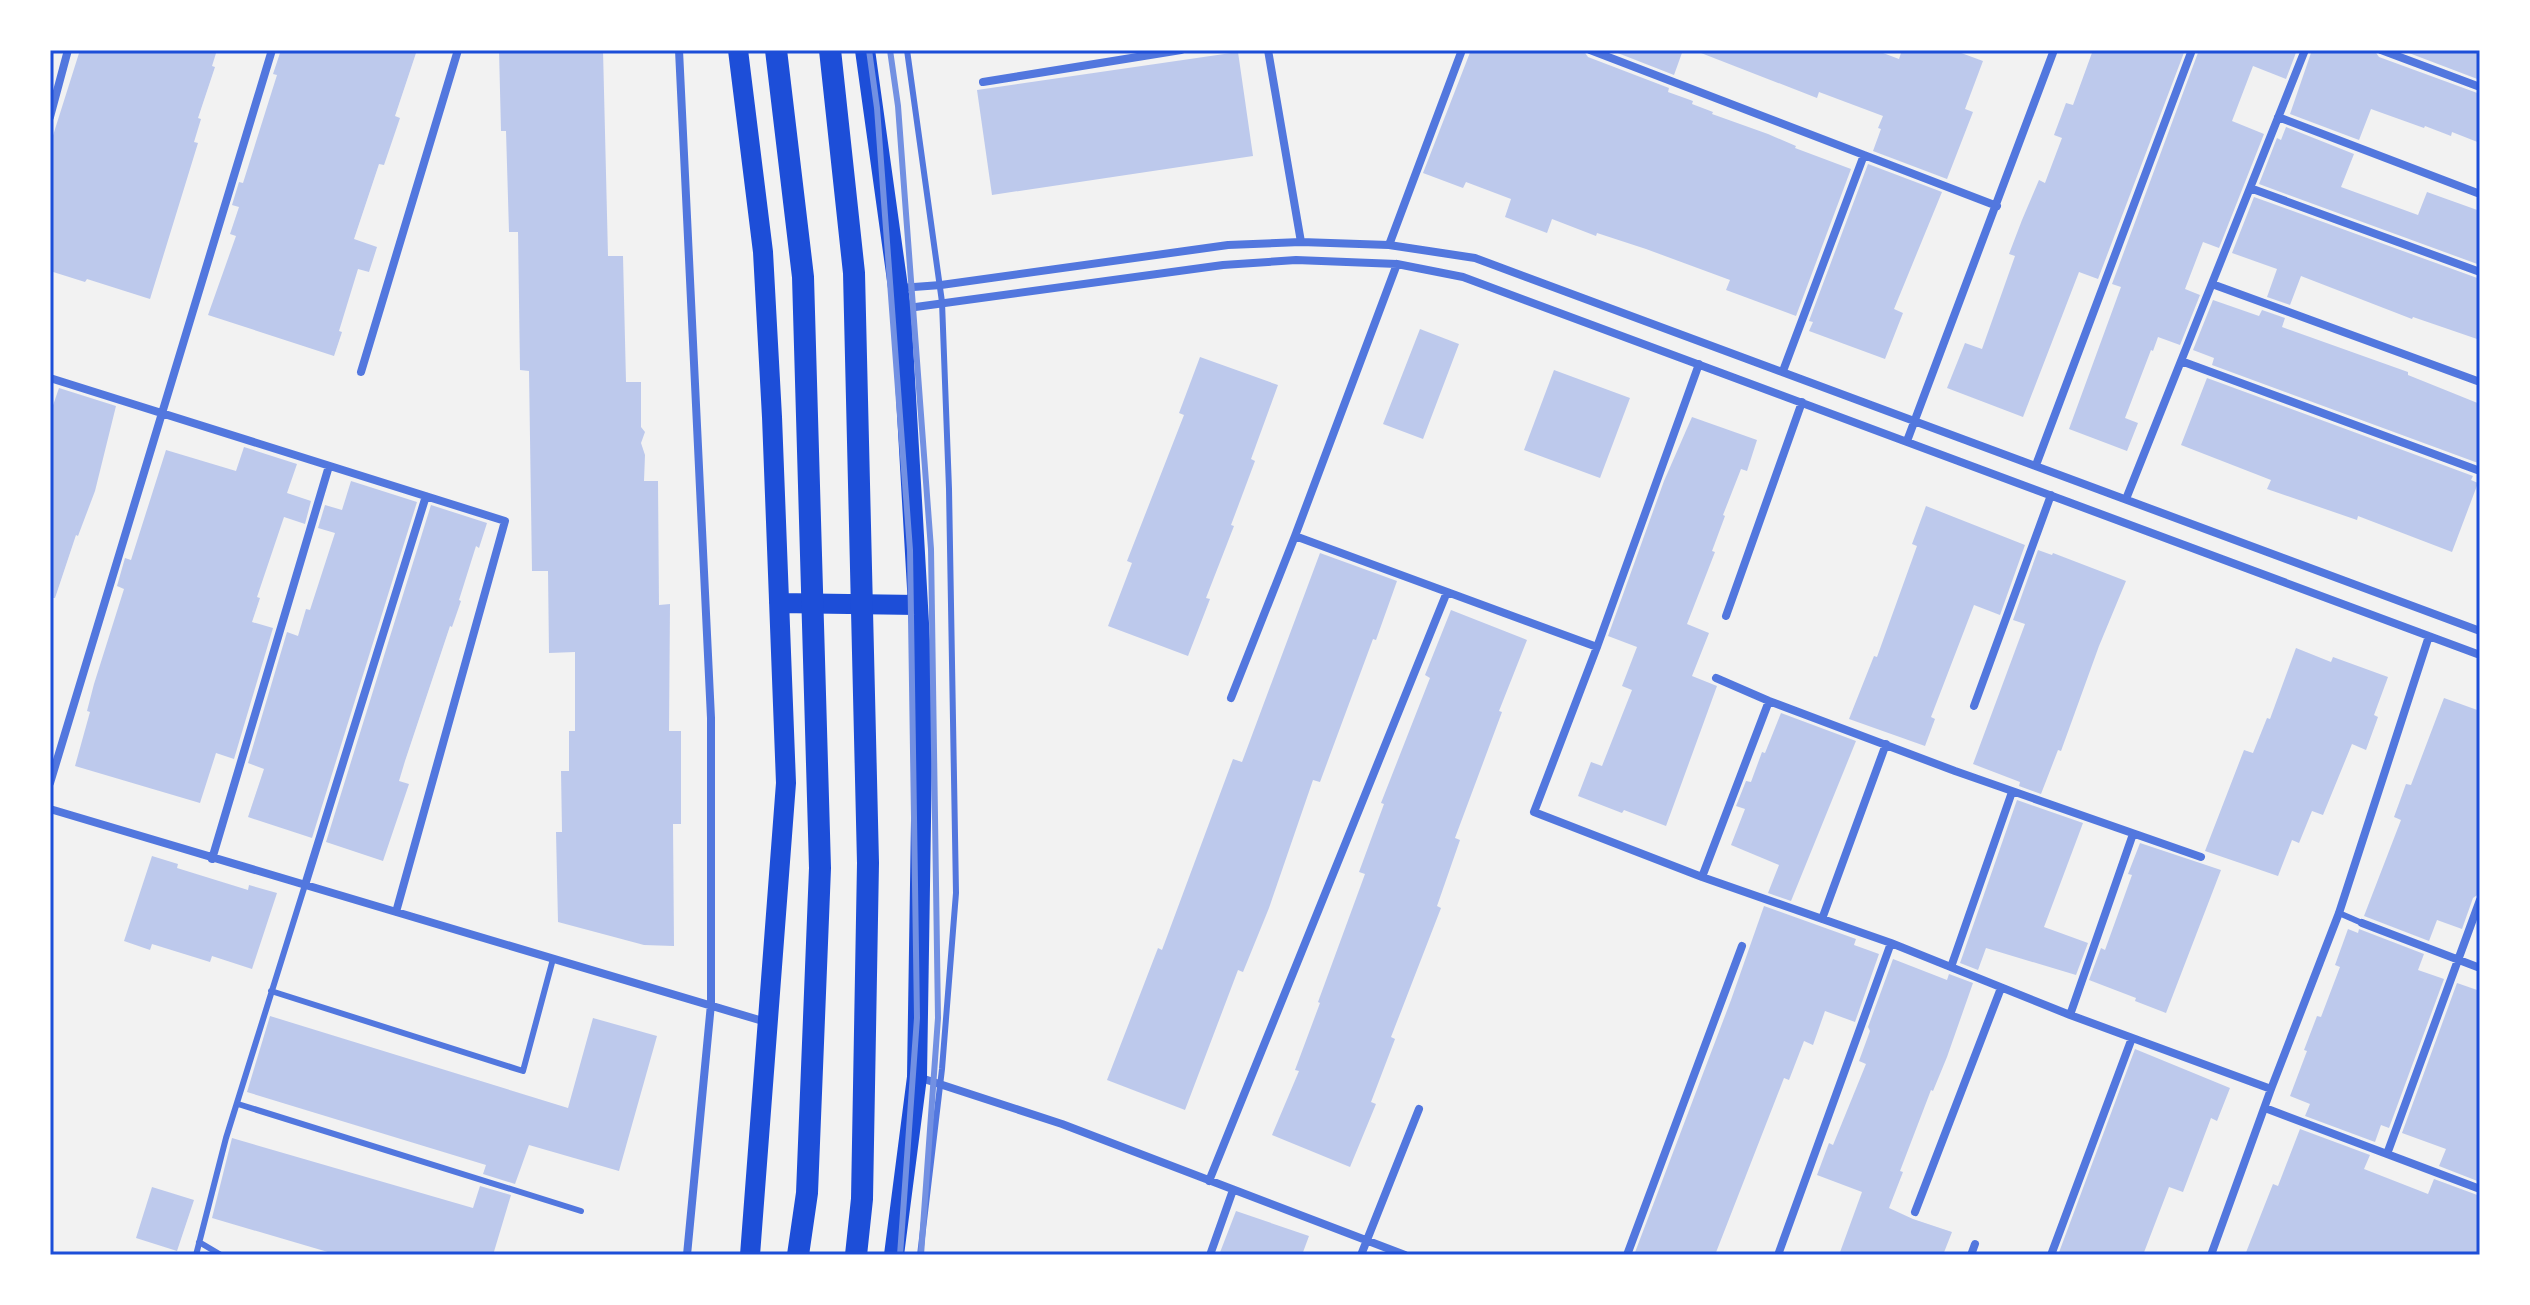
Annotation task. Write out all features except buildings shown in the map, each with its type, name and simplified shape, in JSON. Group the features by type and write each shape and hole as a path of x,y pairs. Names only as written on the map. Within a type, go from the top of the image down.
{"highway":[{"path":"776,50 803,277 820,868 807,1193 798,1255"},
{"path":"830,50 854,273 867,815 862,1199 856,1255"}],"main road":[{"path":"738,50 763,252 786,783 750,1255"},
{"path":"865,50 901,309 923,693 917,1077 894,1255"},
{"path":"779,603 918,605"}],"street":[{"path":"50,117 68,50"},
{"path":"50,783 272,50"},
{"path":"361,372 458,50"},
{"path":"679,50 711,718 711,1004 687,1255"},
{"path":"983,82 1181,50"},
{"path":"1268,50 1301,242"},
{"path":"1389,245 1462,50"},
{"path":"1590,50 1997,206"},
{"path":"1907,441 2054,50"},
{"path":"2036,465 2192,50"},
{"path":"2126,499 2305,50"},
{"path":"2381,50 2480,87"},
{"path":"2278,117 2480,194"},
{"path":"1783,371 1864,155"},
{"path":"2250,188 2480,272"},
{"path":"898,288 941,285 1228,245 1301,242 1389,245 1475,258 2480,631"},
{"path":"901,309 1223,265 1296,260 1397,264 1463,277 2480,655"},
{"path":"1231,698 1397,264"},
{"path":"2212,284 2480,382"},
{"path":"2181,361 2480,471"},
{"path":"1699,364 1534,812 1702,877 1891,943 2070,1015 2271,1089"},
{"path":"50,378 505,521 396,912"},
{"path":"1726,616 1802,402"},
{"path":"212,859 329,466"},
{"path":"1974,706 2051,495"},
{"path":"305,885 426,496"},
{"path":"1295,536 1597,647"},
{"path":"1209,1181 1447,592"},
{"path":"2211,1255 2339,913 2429,636"},
{"path":"1716,678 1769,701 2012,792 2201,857"},
{"path":"1702,877 1769,701"},
{"path":"1822,919 1886,744"},
{"path":"1951,967 2012,792"},
{"path":"50,809 768,1023"},
{"path":"2070,1015 2133,834"},
{"path":"2387,1154 2480,900"},
{"path":"2362,923 2480,968"},
{"path":"1778,1255 1891,943"},
{"path":"1627,1255 1742,946"},
{"path":"1915,1212 2001,988"},
{"path":"2051,1255 2132,1038"},
{"path":"917,1077 1062,1124 1405,1255"},
{"path":"2265,1108 2480,1189"},
{"path":"1361,1255 1419,1109"},
{"path":"1210,1255 1233,1190"},
{"path":"1971,1255 1975,1244"}],"lane":[{"path":"907,50 942,302 949,489 956,893 940,1085 920,1255"},
{"path":"196,1255 226,1138 305,885"},
{"path":"2339,913 2362,923"},
{"path":"271,991 523,1071 553,959"},
{"path":"238,1104 581,1211"},
{"path":"199,1242 221,1255"}],"railway":[{"path":"869,50 877,108 910,550 917,1018 900,1255"},
{"path":"890,50 898,106 931,549 938,1018 921,1255"}]}
